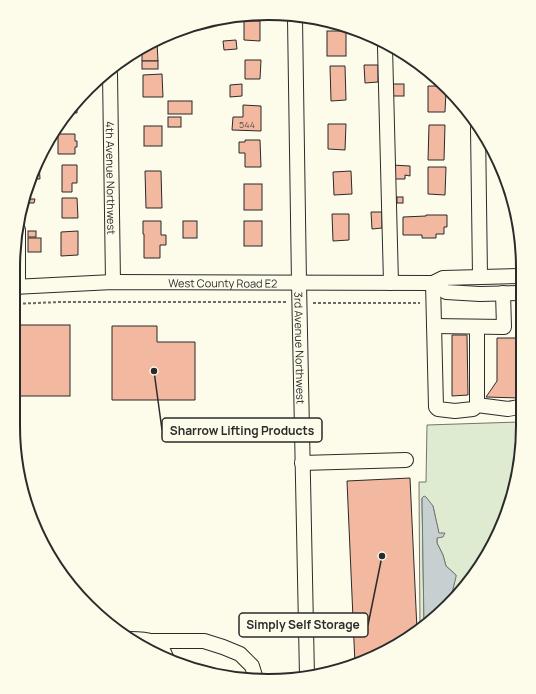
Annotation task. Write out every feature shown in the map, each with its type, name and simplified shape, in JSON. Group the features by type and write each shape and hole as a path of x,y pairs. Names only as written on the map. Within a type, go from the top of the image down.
{"street":[{"name":"3rd Avenue Northwest","path":"295,22 298,283 307,671"},
{"path":"386,50 391,283"},
{"name":"4th Avenue Northwest","path":"110,77 113,282"},
{"path":"478,136 480,276"},
{"name":"West County Road E2","path":"20,287 113,282 432,283 443,278 516,276"},
{"name":"West County Road E2","path":"432,283 446,292 480,294 516,293"},
{"path":"432,283 436,407 438,409 454,411 473,409 477,405 476,327"},
{"path":"434,326 504,327 503,293"},
{"path":"477,405 508,409 516,408"},
{"path":"302,463 406,460"},
{"path":"141,639 153,641 204,641 240,654 252,666 254,673"},
{"path":"153,641 159,645 162,650"}],"path":[{"path":"20,304 60,302 433,303"}],"green space":[{"path":"516,422 514,458 508,490 503,506 483,550 465,577 452,592 456,575 446,566 443,555 437,543 437,538 442,533 439,534 433,506 422,498 424,619 420,622 419,482 426,482 427,425"}],"shaded area":[{"path":"424,496 426,497 433,506 439,533 445,533 443,537 437,538 437,543 443,555 446,566 456,575 452,592 424,619 422,498"}],"building":[{"path":"260,21 260,41 244,40 244,22"},
{"path":"327,31 346,32 346,56 327,56"},
{"path":"236,40 237,49 224,50 223,41"},
{"path":"157,46 158,61 142,61 142,54"},
{"path":"245,60 261,60 260,79 245,79"},
{"path":"142,61 158,61 158,69 142,69"},
{"path":"364,65 378,65 378,82 365,83"},
{"path":"330,66 345,66 346,100 331,101"},
{"path":"162,74 163,97 143,97 143,75"},
{"path":"242,84 242,96 230,97 230,85"},
{"path":"391,84 404,84 404,96 391,96"},
{"path":"428,86 436,86 446,96 445,112 428,112"},
{"path":"168,101 192,101 192,114 168,114"},
{"path":"243,105 261,106 261,131 232,130 233,117 243,117"},
{"path":"168,117 181,117 181,127 168,127"},
{"path":"328,124 346,124 345,150 328,149"},
{"path":"429,125 445,125 444,160 428,160"},
{"path":"144,126 162,126 162,146 144,146"},
{"path":"59,134 75,134 77,147 75,147 75,154 58,154 58,136"},
{"path":"245,140 260,140 261,167 245,167 245,153 239,153 239,142 245,142"},
{"path":"62,165 77,165 77,183 72,183 72,192 62,192"},
{"path":"392,165 410,166 410,176 405,175 405,179 392,179"},
{"path":"428,167 446,167 445,195 428,194"},
{"path":"145,171 161,171 162,208 146,208"},
{"path":"351,171 352,194 334,195 333,172"},
{"path":"40,172 40,179 37,179"},
{"path":"244,184 262,184 262,210 244,210"},
{"path":"397,197 403,197 403,203 397,203"},
{"path":"62,198 77,198 78,218 62,218"},
{"path":"30,199 35,199 34,203 28,203"},
{"path":"371,212 382,212 382,228 372,229"},
{"path":"332,214 349,214 349,240 333,241"},
{"path":"447,215 447,227 444,227 444,234 436,234 436,238 422,238 422,235 403,235 403,217"},
{"path":"143,221 161,221 161,235 166,235 166,245 160,245 160,258 144,258"},
{"path":"183,221 197,221 197,238 183,238"},
{"path":"244,221 262,221 262,246 244,246"},
{"path":"28,231 36,231 36,237 28,237"},
{"path":"78,231 78,255 61,256 61,232"},
{"path":"28,238 41,238 41,252 28,252"},
{"path":"20,325 70,325 70,396 20,396"},
{"path":"112,326 157,326 157,342 195,342 195,400 112,400"},
{"path":"452,335 467,335 468,395 452,396"},
{"path":"497,338 516,338 516,398 486,397 497,381"},
{"path":"410,478 417,625 392,641 355,658 347,481"}],"place":[{"name":"Sharrow Lifting Products","path":"154,371"},
{"name":"Simply Self Storage","path":"382,556"}]}
